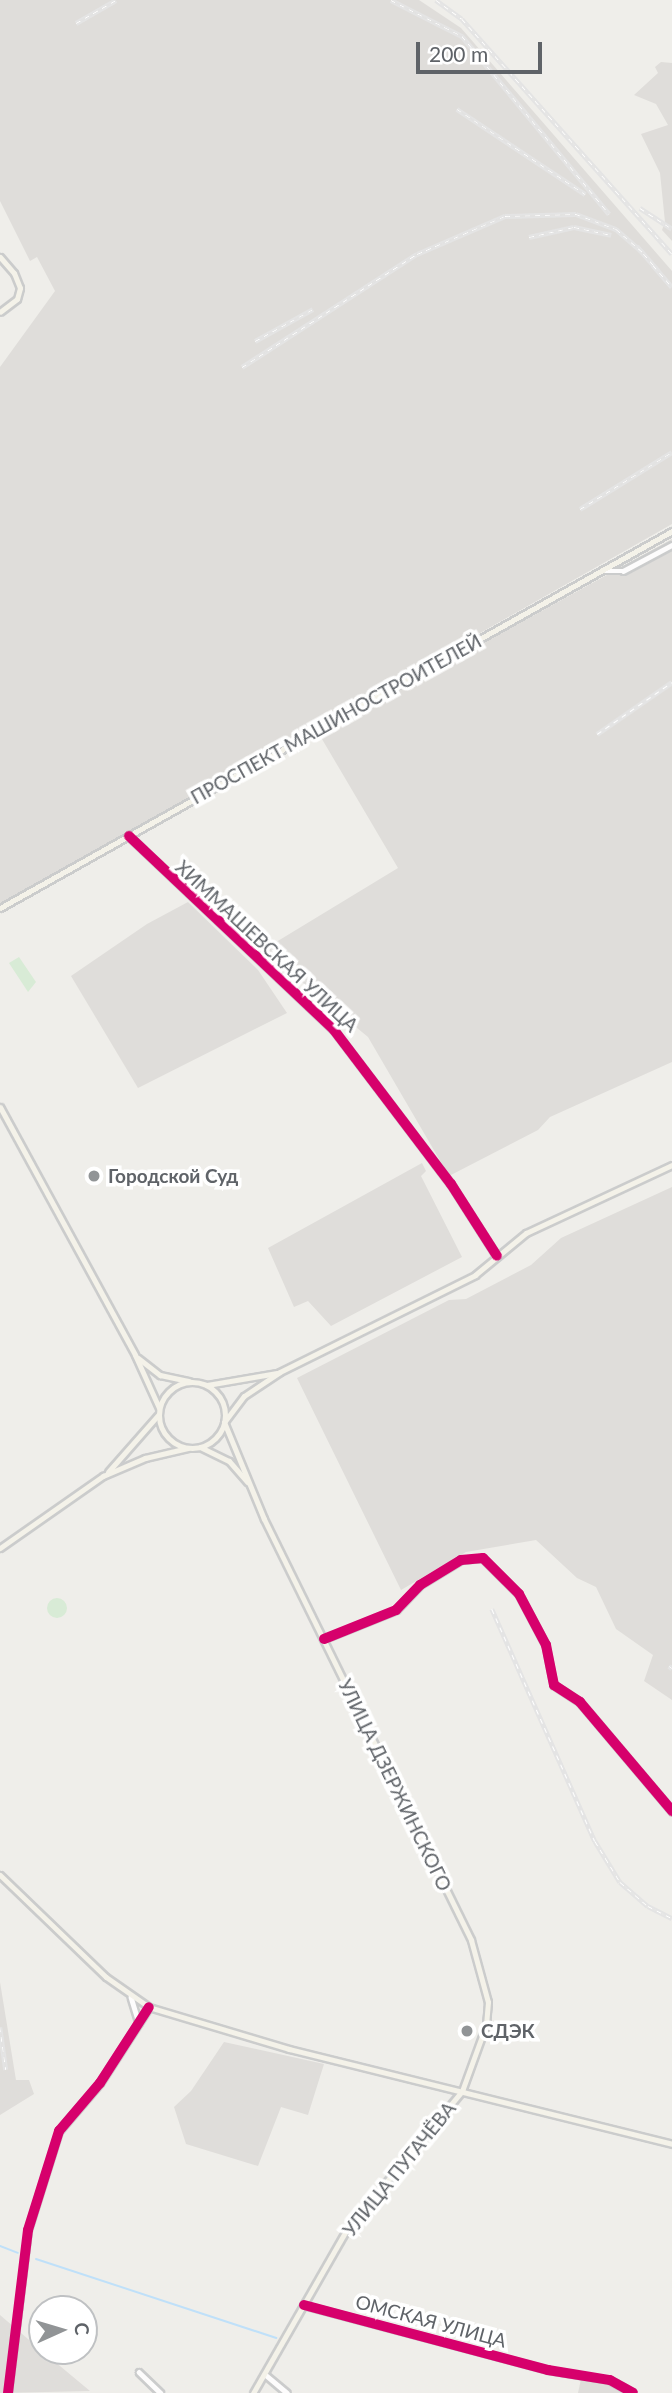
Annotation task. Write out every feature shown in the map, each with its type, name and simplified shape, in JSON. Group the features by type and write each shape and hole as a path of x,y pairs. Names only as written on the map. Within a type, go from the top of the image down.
{"main road":[{"path":"0,257 14,273 19,294 0,312"},
{"name":"ПРОСПЕКТ МАШИНОСТРОИТЕЛЕЙ","path":"0,908 672,531"},
{"path":"0,1107 135,1355 159,1411 166,1435 188,1448"},
{"path":"0,1548 103,1476 145,1458 200,1447 219,1435 224,1422 244,1396 280,1372 475,1275 534,1229 672,1165"},
{"path":"135,1355 160,1375 206,1385 280,1372"},
{"path":"103,1476 159,1411 173,1388 195,1382"},
{"path":"206,1385 222,1402 224,1422"},
{"name":"УЛИЦА ДЗЕРЖИНСКОГО","path":"224,1422 251,1488 471,1940 488,1987 486,2025 462,2091"},
{"name":"УЛИЦА ДЗЕРЖИНСКОГО","path":"200,1447 229,1461 251,1488"},
{"path":"0,1875 131,1997 149,2007 226,2033 672,2144"},
{"name":"УЛИЦА ПУГАЧЁВА","path":"253,2393 267,2376 347,2229 462,2091"}],"street":[{"path":"604,570 623,571 672,545"},
{"name":"ХИММАШЕВСКАЯ УЛИЦА","path":"129,836 334,1030 451,1184 497,1256"},
{"path":"324,1639 396,1610 420,1586 461,1560 483,1558 519,1594 546,1645 554,1685 580,1702 672,1811"},
{"path":"131,1997 139,2024"},
{"path":"8,2393 28,2230 51,2155 68,2117 100,2083 149,2007"},
{"name":"ОМСКАЯ УЛИЦА","path":"304,2305 548,2370 610,2380 633,2393"},
{"path":"139,2372 161,2393"},
{"path":"267,2376 287,2393"}],"shaded area":[{"path":"0,0 419,0 461,28 672,271 672,524 0,906 0,367 55,291 37,257 30,261 0,201"},
{"path":"661,62 672,63 672,241 662,230 665,222 660,173 641,134 668,125 656,104 634,95 658,73 655,67"},
{"path":"672,539 672,1062 550,1117 538,1130 449,1176 368,1037 263,950 398,868 319,734"},
{"path":"188,902 258,970 287,1013 138,1088 71,976 147,924"},
{"path":"422,1163 426,1171 421,1176 462,1257 331,1326 308,1301 294,1307 268,1248"},
{"path":"672,1187 672,1700 644,1681 653,1655 616,1629 596,1587 577,1578 536,1540 466,1552 401,1590 297,1378 449,1300 466,1299 531,1265 561,1238"},
{"path":"0,1982 16,2080 29,2080 34,2094 0,2115"},
{"path":"224,2042 324,2064 308,2115 281,2107 258,2166 186,2144 174,2107 191,2091"},
{"path":"0,2315 28,2339 28,2365 59,2365 90,2391 0,2393"},
{"path":"581,2379 620,2387 626,2393 578,2393"}],"green space":[{"path":"19,957 36,982 28,992 9,963"},
{"path":"57,1598 64,1601 67,1608 64,1615 57,1618 50,1615 47,1608 50,1601"}],"waterway":[{"path":"0,2246 18,2253"},
{"path":"36,2259 276,2338"}],"railway":[{"path":"76,23 116,0"},
{"path":"391,0 462,36 609,214"},
{"path":"436,0 462,19 672,254"},
{"path":"457,109 585,194"},
{"path":"640,208 672,229"},
{"path":"242,367 417,254 505,216 576,214 616,229 642,252"},
{"path":"529,237 574,227 611,235"},
{"path":"637,246 659,271"},
{"path":"653,265 672,287"},
{"path":"255,341 313,309"},
{"path":"580,509 672,452"},
{"path":"597,734 672,682"},
{"path":"492,1609 595,1841 620,1882 648,1906 672,1918"},
{"path":"0,2027 6,2070"}],"cycle path":[{"path":"129,836 334,1030 451,1184 497,1256"},
{"path":"324,1639 396,1610 420,1585 461,1560 483,1558 519,1594 546,1645 554,1685 580,1702 672,1811"},
{"path":"8,2393 28,2230 59,2131 100,2083 149,2007"},
{"path":"304,2305 548,2370 610,2380 633,2393"}],"place":[{"name":"Городской Суд","path":"94,1176"},
{"name":"СДЭК","path":"467,2031"}]}
